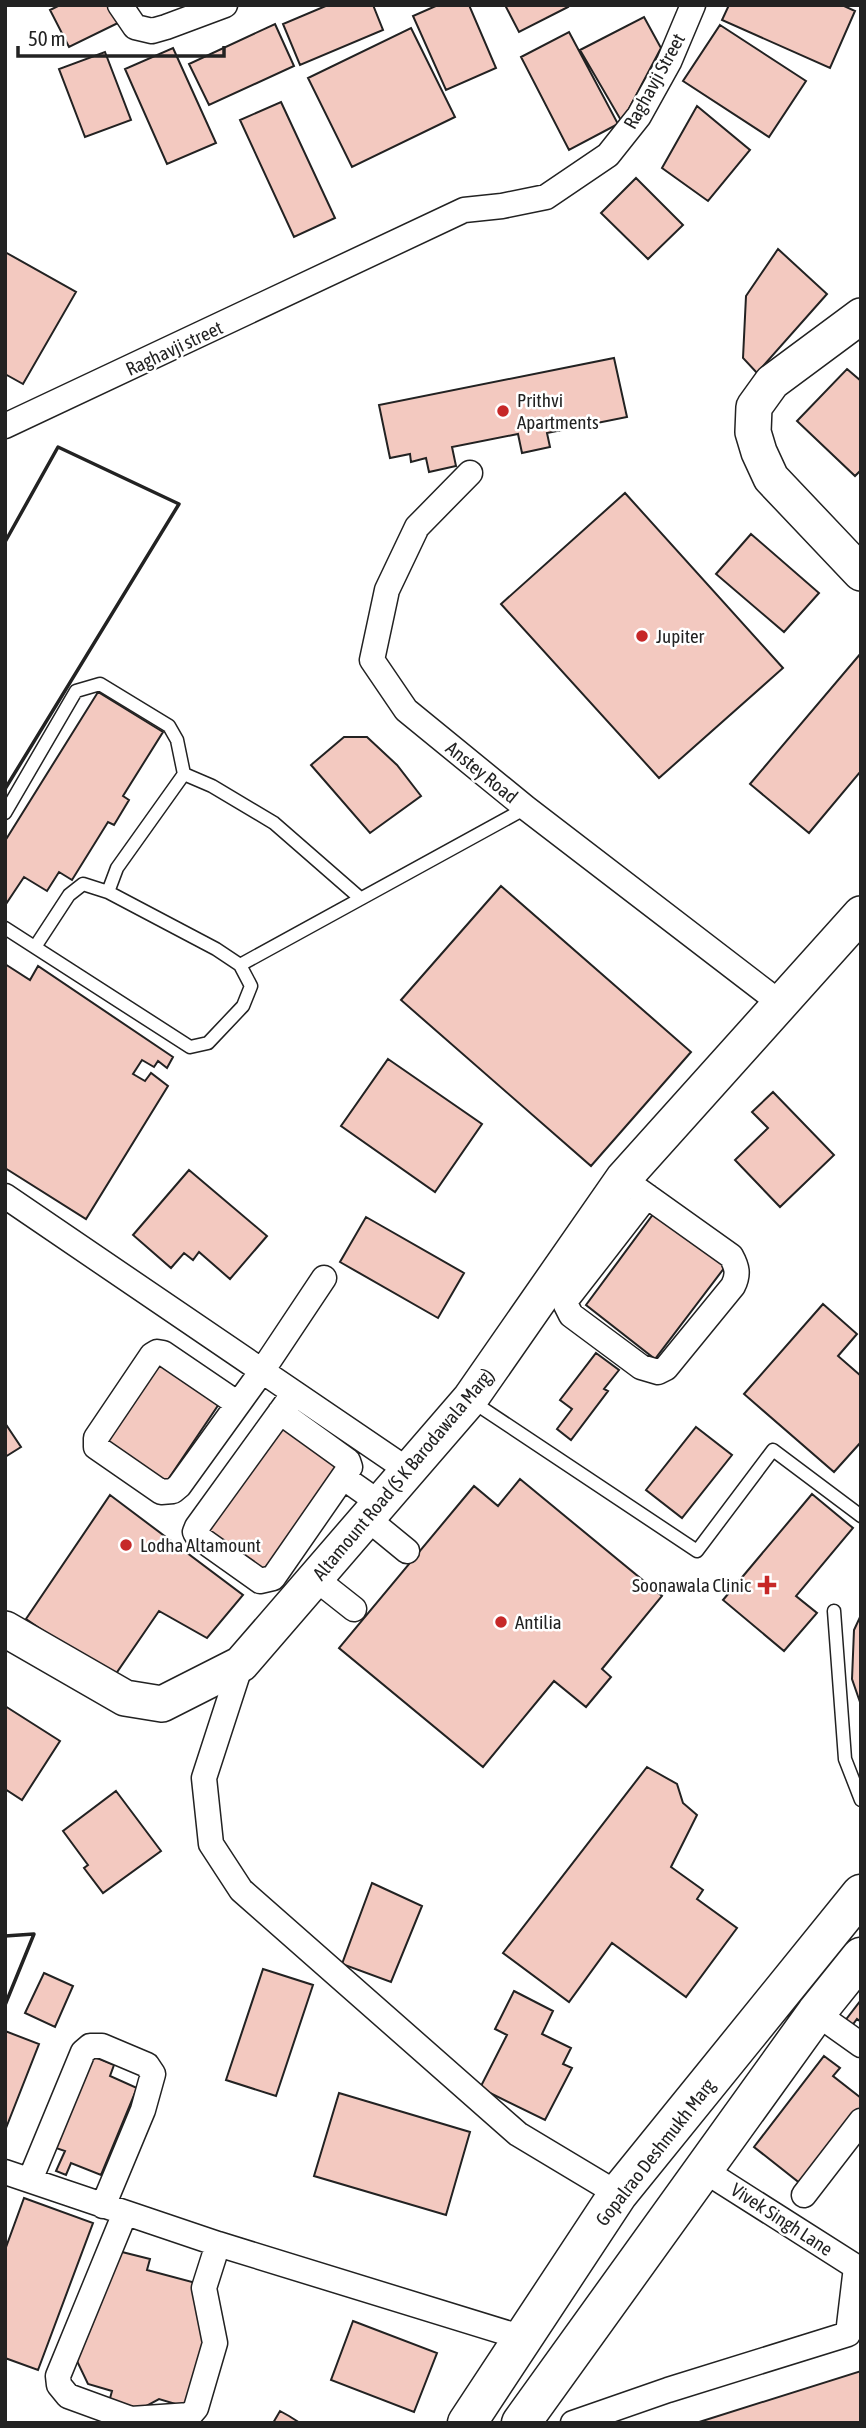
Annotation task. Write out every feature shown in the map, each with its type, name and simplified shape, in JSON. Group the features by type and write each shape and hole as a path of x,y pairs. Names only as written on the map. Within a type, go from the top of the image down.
{"main road":[{"name":"Gopalrao Deshmukh Marg","path":"467,2423 618,2194 861,1894"},
{"path":"521,2423 702,2169 816,2013 861,1957"}],"street":[{"path":"120,5 135,27 152,31 225,5"},
{"name":"Raghavji Street","path":"342,269 464,209 502,206 545,197 608,155 639,116 669,62 693,5"},
{"name":"Raghavji street","path":"5,426 342,269"},
{"path":"861,316 772,382 754,407 753,432 771,478 861,573"},
{"name":"Anstey Road","path":"470,473 417,527 387,590 372,660 406,710 526,808 780,1003"},
{"name":"Altamount Road (S K Barodawala Marg)","path":"5,1629 125,1698 162,1704 241,1664 299,1581 375,1511 470,1399 569,1279 635,1188 780,1003 861,914"},
{"path":"569,1279 566,1305 571,1315 642,1367 658,1372 666,1368 733,1286 737,1277 737,1266 731,1256 635,1188"},
{"path":"5,1196 262,1371 287,1403 348,1461 350,1467 299,1581"},
{"path":"238,1404 163,1353 157,1352 152,1355 96,1438 96,1447 161,1492 173,1491 238,1404 262,1371 324,1278"},
{"path":"287,1403 409,1471"},
{"path":"287,1403 195,1532 256,1580 299,1581 354,1609"},
{"path":"344,1478 407,1551"},
{"path":"241,1664 204,1778 211,1844 241,1890 518,2134 618,2194"},
{"path":"816,2013 861,2045"},
{"path":"30,2180 83,2052 90,2046 102,2046 147,2065 153,2074 114,2210 116,2238 108,2250 58,2376 59,2385 68,2396 131,2420 190,2415 196,2407 215,2343 204,2288 218,2244"},
{"path":"804,2195 861,2122"},
{"name":"Vivek Singh Lane","path":"702,2169 858,2268"},
{"path":"5,2172 218,2244 523,2338"},
{"path":"573,2423 668,2390 854,2335 858,2268"}],"lane":[{"path":"5,813 76,691 100,684 169,726 177,740 184,774 117,868 108,892"},
{"path":"184,774 224,793 274,823 360,898"},
{"path":"240,965 526,808"},
{"path":"5,928 190,1047 208,1043 243,1006 251,986 240,965 216,949 108,892 83,884 69,895 35,947"},
{"path":"470,1399 697,1551 773,1450 861,1516"},
{"path":"834,1611 845,1759 861,1800"}],"building":[{"path":"60,5 111,5 120,22 69,47 50,10"},
{"path":"328,5 373,5 383,30 300,65 283,24"},
{"path":"438,5 469,5 496,68 446,90 413,16"},
{"path":"505,5 567,5 568,7 519,32"},
{"path":"729,5 842,5 855,11 830,68 722,20"},
{"path":"644,17 661,48 622,122 580,50"},
{"path":"275,24 294,66 209,105 189,64"},
{"path":"720,25 806,81 769,137 683,81"},
{"path":"411,28 455,117 352,167 308,78"},
{"path":"569,32 618,124 569,150 521,57"},
{"path":"173,48 216,143 167,164 125,69"},
{"path":"105,52 131,120 85,137 59,69"},
{"path":"281,102 335,218 294,237 240,120"},
{"path":"697,106 750,150 708,201 662,168"},
{"path":"636,178 683,225 648,259 601,213"},
{"path":"778,249 827,294 757,373 743,358 746,296"},
{"path":"5,252 76,292 23,384 5,374"},
{"name":"Prithvi Apartments","path":"614,358 627,417 547,433 550,447 522,453 518,434 452,447 456,466 429,472 426,458 411,462 410,454 390,458 379,405"},
{"path":"847,369 861,381 861,470 855,476 797,421"},
{"name":"Jupiter","path":"625,493 783,668 659,778 501,604"},
{"path":"751,534 819,593 784,632 716,574"},
{"path":"861,653 861,771 809,833 750,784"},
{"path":"98,692 163,732 123,796 129,800 114,825 108,822 72,880 59,872 47,891 24,877 6,904 5,841"},
{"path":"344,737 367,737 397,765 421,796 370,833 311,765"},
{"path":"501,886 691,1052 591,1166 401,1000"},
{"path":"5,964 30,980 38,966 173,1057 167,1068 158,1061 154,1067 142,1060 133,1074 145,1081 151,1073 168,1086 86,1219 5,1168"},
{"path":"388,1059 482,1124 435,1192 341,1126"},
{"path":"773,1092 834,1155 780,1207 735,1160 768,1128 752,1112"},
{"path":"189,1170 267,1236 230,1279 199,1252 193,1260 184,1253 171,1268 133,1235"},
{"path":"657,1209 728,1263 655,1359 586,1305"},
{"path":"366,1217 464,1273 438,1318 340,1262"},
{"path":"823,1304 857,1334 838,1356 861,1376 861,1442 834,1472 744,1394"},
{"path":"596,1353 619,1370 604,1389 608,1391 571,1440 557,1429 572,1409 560,1400"},
{"path":"156,1359 221,1401 165,1484 102,1443"},
{"path":"282,1422 343,1466 262,1577 200,1532"},
{"path":"5,1423 21,1447 5,1457"},
{"path":"696,1427 732,1455 682,1518 646,1490"},
{"name":"Antilia","path":"520,1479 662,1596 602,1669 611,1677 586,1707 554,1681 483,1767 339,1648 474,1486 498,1506"},
{"path":"812,1494 853,1528 796,1596 817,1613 784,1651 723,1600"},
{"name":"Lodha Altamount","path":"110,1495 243,1595 207,1638 159,1611 113,1678 26,1619"},
{"path":"861,1615 861,1705 852,1679 854,1630"},
{"path":"5,1706 60,1741 22,1800 5,1789"},
{"path":"647,1767 677,1784 683,1803 697,1815 671,1867 703,1890 697,1899 737,1928 686,1997 612,1943 569,2002 503,1953"},
{"path":"116,1791 161,1851 103,1893 84,1868 88,1865 63,1831"},
{"path":"372,1883 422,1906 391,1982 342,1964"},
{"path":"263,1969 313,1985 276,2096 226,2080"},
{"path":"44,1973 73,1986 55,2027 25,2013"},
{"path":"514,1991 553,2011 542,2034 571,2048 563,2064 572,2068 545,2120 480,2088 507,2035 495,2029"},
{"path":"861,2000 861,2022 857,2019 848,2031 841,2026"},
{"path":"5,2031 39,2044 6,2128 5,2128"},
{"path":"90,2055 114,2065 110,2076 137,2088 101,2175 71,2163 66,2175 56,2171 65,2151 53,2147"},
{"path":"824,2056 840,2068 833,2076 861,2098 861,2108 801,2184 754,2147"},
{"path":"339,2093 470,2132 446,2215 314,2176"},
{"path":"24,2198 93,2223 38,2370 5,2358 5,2250"},
{"path":"114,2250 150,2259 147,2270 196,2283 208,2342 189,2408 159,2399 139,2410 109,2402 112,2391 88,2384 76,2359"},
{"path":"353,2321 437,2353 414,2412 331,2380"},
{"path":"861,2371 861,2423 696,2423"},
{"path":"280,2411 289,2416 300,2423 273,2423"}],"wall":[{"path":"5,542 58,447 179,504 5,789"},
{"path":"5,1936 34,1934 5,2005"}],"place":[{"name":"Prithvi Apartments","path":"503,411"},
{"name":"Jupiter","path":"642,636"},
{"name":"Lodha Altamount","path":"126,1545"},
{"name":"Soonawala Clinic","path":"767,1585"},
{"name":"Antilia","path":"501,1622"}]}
